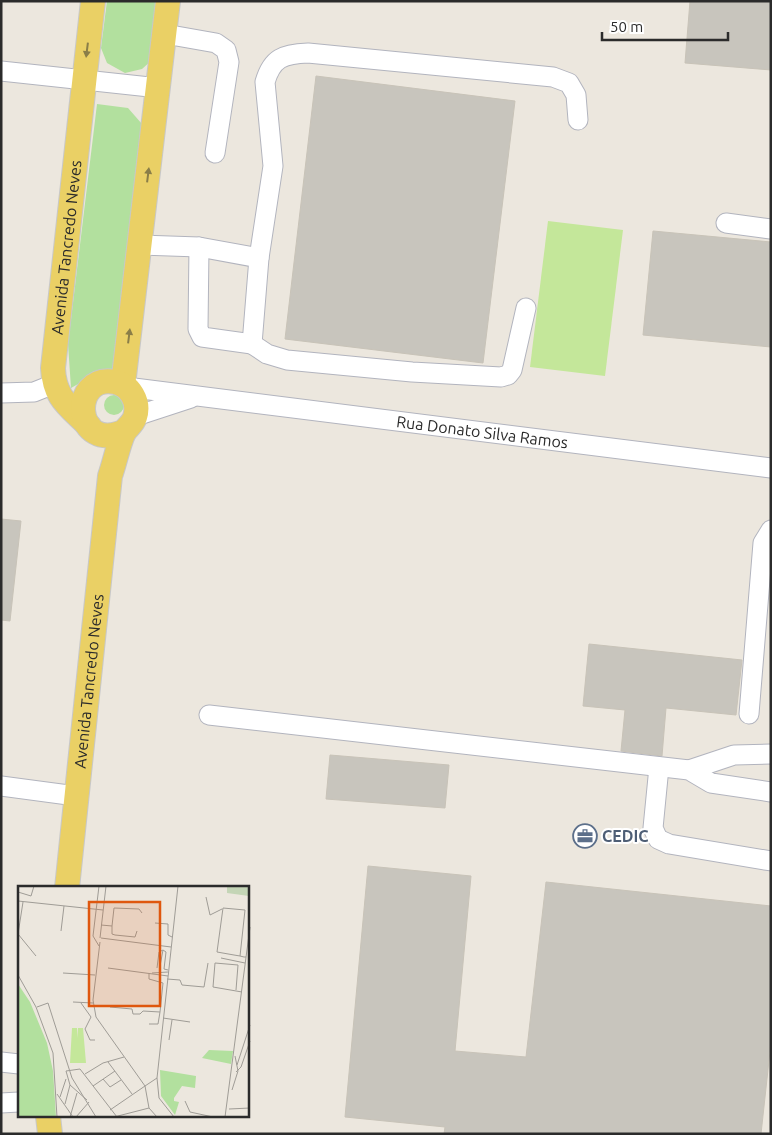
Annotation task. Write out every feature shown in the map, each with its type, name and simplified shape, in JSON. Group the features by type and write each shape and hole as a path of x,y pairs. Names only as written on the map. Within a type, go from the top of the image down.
{"main road":[{"name":"Avenida Tancredo Neves","path":"93,1 53,368 54,384 58,395 91,429 110,476"},
{"path":"124,386 168,1"},
{"path":"106,382 124,386 135,398 130,424 108,436 91,429 82,414 82,405 90,389 106,382"},
{"name":"Avenida Tancredo Neves","path":"67,886 110,476 130,424"},
{"path":"48,1118 50,1134"}],"street":[{"path":"165,34 216,43 226,50 229,62 215,153"},
{"path":"252,344 259,258 273,166 265,82 269,70 278,59 292,53 308,53 553,77 569,83 573,89 576,95 578,120"},
{"path":"1,72 158,88"},
{"path":"726,222 771,229"},
{"path":"140,245 199,247 259,258"},
{"path":"199,247 198,329 202,337 252,344 267,354 287,360 412,372 501,377 508,375 512,370 526,308"},
{"path":"1,393 34,392 54,384"},
{"name":"Rua Donato Silva Ramos","path":"124,386 194,397 771,468"},
{"name":"Rua Donato Silva Ramos","path":"130,424 194,397"},
{"path":"749,714 762,543 771,530"},
{"path":"209,715 689,770 711,783 771,792"},
{"path":"689,770 734,755 771,754"},
{"path":"659,766 653,828 658,839 669,844 771,861"},
{"path":"1,786 76,796"},
{"path":"1,1062 18,1064"},
{"path":"1,1103 18,1102"}],"green space":[{"path":"107,1 159,1 152,60 142,69 125,73 107,63 101,48"},
{"path":"97,104 128,108 142,124 115,370 94,375 71,388 68,344"},
{"path":"548,221 623,230 605,376 530,367"},
{"path":"114,395 121,398 124,405 121,412 114,415 107,412 104,405 107,398"}],"building":[{"path":"690,1 771,1 771,70 685,63"},
{"path":"316,76 515,101 483,363 285,339"},
{"path":"653,231 771,242 771,347 643,335"},
{"path":"1,519 21,521 10,621 1,620"},
{"path":"589,644 742,660 736,715 666,708 662,756 621,751 625,710 583,706"},
{"path":"330,755 449,765 445,808 326,799"},
{"path":"368,866 471,876 455,1051 526,1057 546,882 771,906 771,1042 761,1134 444,1134 445,1127 345,1117"}],"place":[{"name":"CEDIC","path":"585,836"}]}
